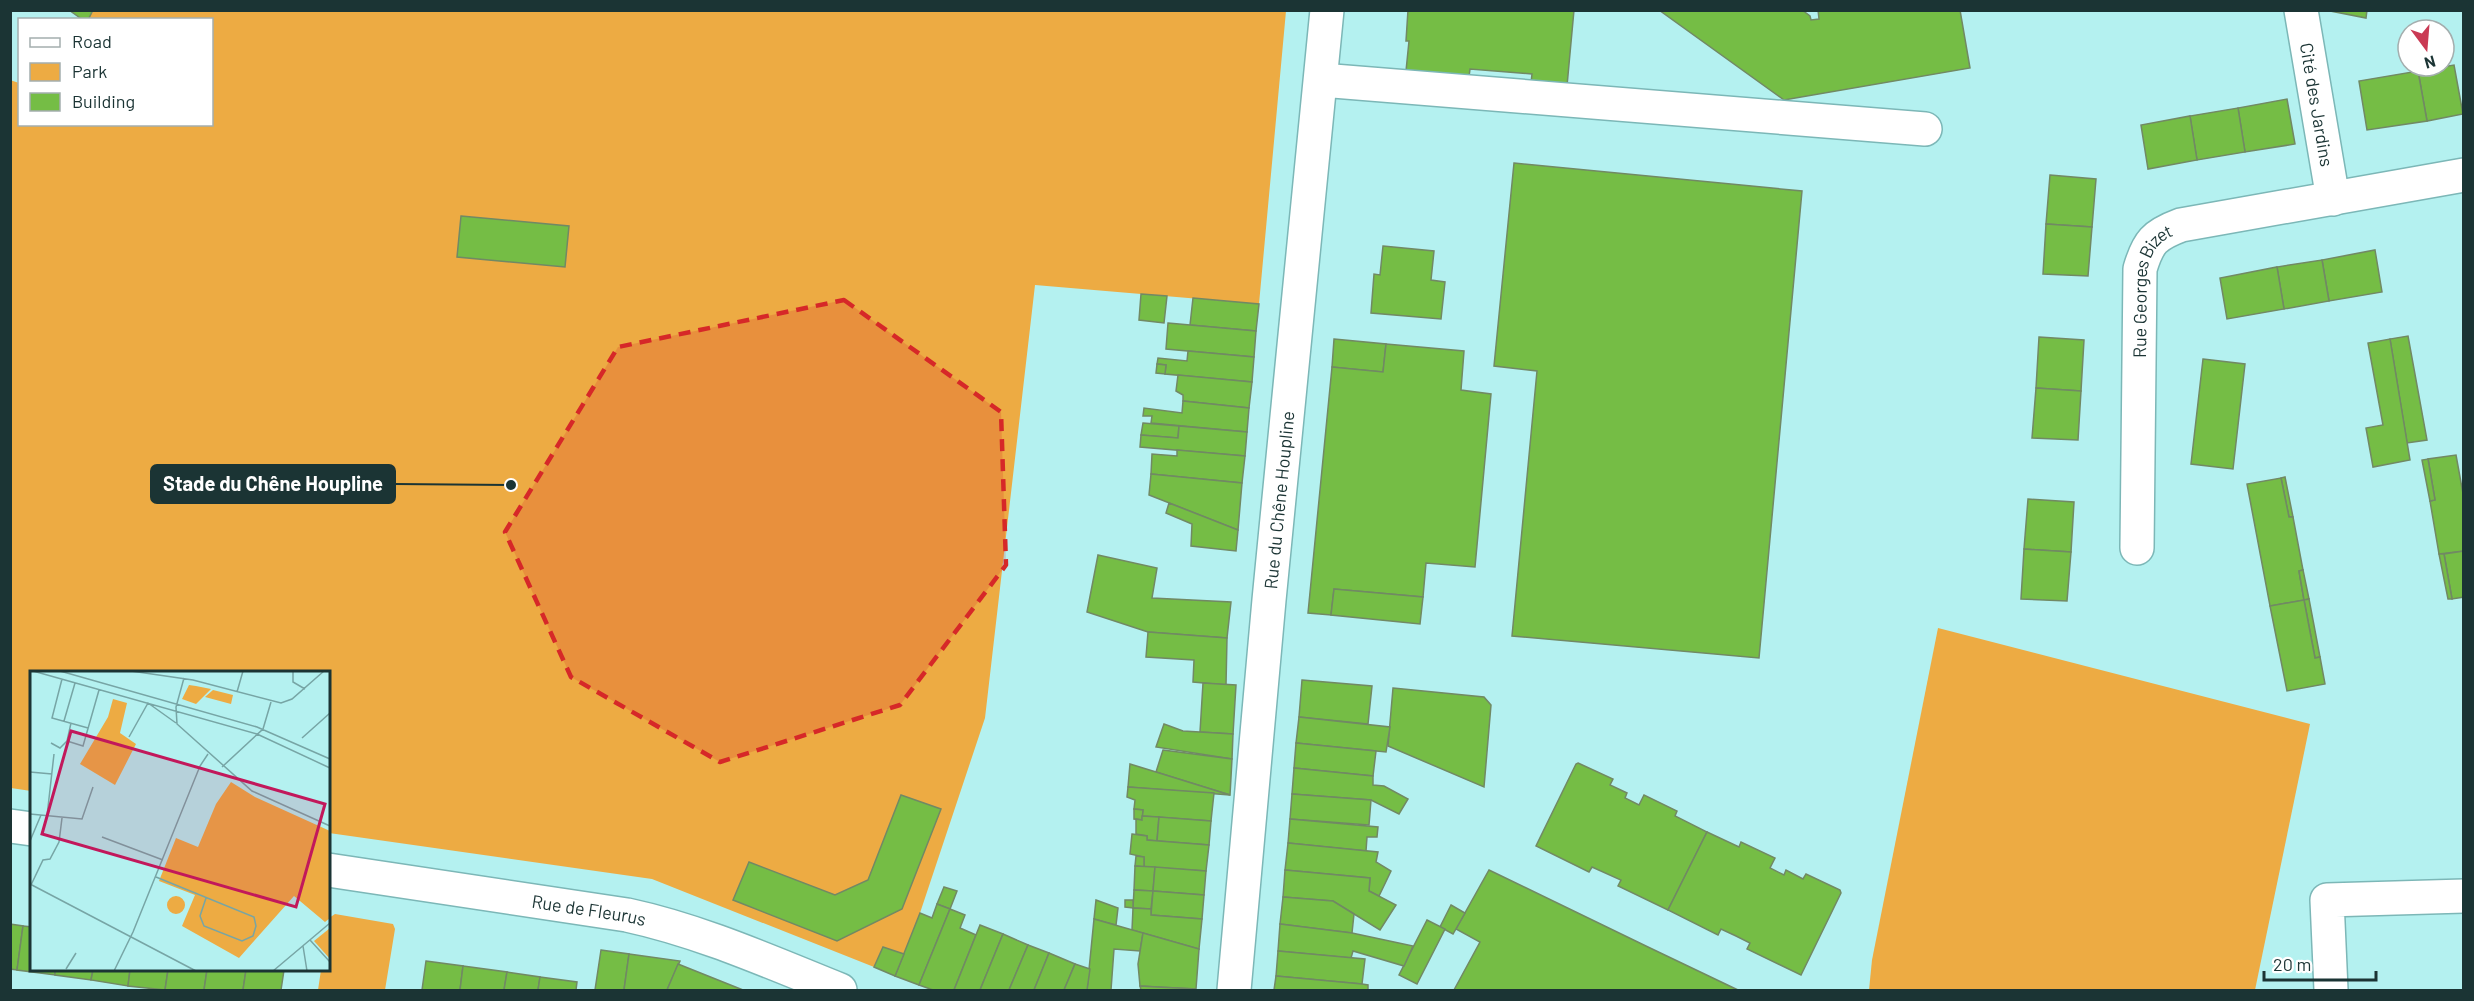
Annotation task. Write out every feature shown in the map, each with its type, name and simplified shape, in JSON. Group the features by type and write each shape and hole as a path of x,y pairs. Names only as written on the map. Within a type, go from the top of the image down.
{"street":[{"name":"Rue du Chêne Houpline","path":"1234,990 1269,600 1328,10"},
{"name":"Cité des Jardins","path":"2301,10 2333,199"},
{"path":"1321,80 1925,129"},
{"name":"Rue Georges Bizet","path":"2137,548 2140,269 2152,240 2164,231 2181,225 2463,175"},
{"path":"10,826 30,829"},
{"name":"Rue de Fleurus","path":"330,870 659,922 727,945 840,990"},
{"path":"2331,990 2327,900 2463,896"}],"highlighted area":[{"path":"844,300 1001,412 1006,565 900,705 720,762 571,677 505,532 618,347"}],"green space":[{"path":"93,11 1286,11 1259,304 1035,285 985,718 915,928 904,954 883,947 874,967 652,879 330,833 330,671 30,671 30,791 11,788 10,80 18,83 18,126 213,126 213,18 89,18"},
{"path":"1938,628 2310,724 2255,990 1869,990 1872,960"},
{"path":"335,914 393,924 395,929 385,990 318,990 321,971 330,971 330,917"}],"building":[{"path":"69,10 93,10 89,18 80,18"},
{"path":"1408,10 1574,10 1567,86 1531,83 1532,74 1470,69 1469,77 1406,71 1409,41 1406,41"},
{"path":"1659,10 1802,10 1810,16 1811,20 1819,19 1818,10 1960,10 1970,68 1784,100"},
{"path":"2325,10 2367,10 2366,18"},
{"path":"2396,75 2396,78 2419,78 2427,121 2367,130 2359,81"},
{"path":"2456,76 2463,114 2427,121 2419,78 2456,78"},
{"path":"2287,99 2295,144 2245,152 2238,108"},
{"path":"2238,108 2245,152 2197,160 2190,116"},
{"path":"2190,116 2197,160 2148,169 2141,125"},
{"path":"1514,163 1802,191 1759,658 1512,636 1537,371 1494,366"},
{"path":"2050,175 2096,179 2092,227 2046,224"},
{"path":"461,216 569,226 565,267 457,257"},
{"path":"2046,224 2092,227 2088,276 2043,274"},
{"path":"1383,246 1434,251 1431,280 1445,282 1441,319 1371,313 1374,274 1380,275"},
{"path":"2375,250 2382,292 2329,301 2322,260"},
{"path":"2322,260 2329,301 2284,309 2277,267"},
{"path":"2277,267 2284,309 2227,319 2220,278"},
{"path":"1141,294 1167,296 1164,323 1139,320"},
{"path":"1193,298 1259,304 1256,331 1190,325"},
{"path":"1168,323 1256,331 1254,357 1166,349"},
{"path":"2408,336 2427,440 2407,443 2390,339"},
{"path":"2039,337 2084,340 2081,391 2036,388"},
{"path":"1334,339 1386,344 1383,372 1332,367"},
{"path":"2390,339 2410,460 2373,467 2366,428 2383,425 2368,343"},
{"path":"1386,344 1464,351 1461,390 1491,394 1475,567 1426,563 1423,597 1334,589 1331,615 1308,613 1332,367 1383,372"},
{"path":"1188,351 1254,357 1252,382 1165,374 1166,365 1157,364 1158,358 1187,361"},
{"path":"2203,359 2245,364 2233,469 2191,464"},
{"path":"1157,364 1166,365 1165,374 1156,373"},
{"path":"1178,375 1252,382 1249,408 1183,401 1183,395 1176,391"},
{"path":"2036,388 2081,391 2078,440 2032,438"},
{"path":"1183,401 1249,408 1247,432 1151,423 1152,416 1143,416 1144,408 1182,413"},
{"path":"1143,423 1179,426 1178,438 1141,435"},
{"path":"1179,426 1247,432 1245,456 1140,447 1141,435 1178,438"},
{"path":"1177,450 1245,456 1242,483 1151,474 1152,454 1177,456"},
{"path":"2456,455 2464,499 2464,551 2439,554 2430,501 2435,500 2428,459"},
{"path":"2428,459 2435,500 2430,501 2422,460"},
{"path":"1151,474 1242,483 1238,530 1149,495"},
{"path":"2285,477 2293,517 2289,517 2281,478"},
{"path":"2281,478 2289,517 2293,517 2303,570 2299,571 2304,600 2270,606 2247,484"},
{"path":"2028,499 2074,502 2071,552 2024,549"},
{"path":"1169,503 1238,530 1236,551 1191,546 1192,524 1166,513"},
{"path":"2024,549 2071,552 2067,601 2021,599"},
{"path":"2464,551 2464,597 2452,599 2444,554"},
{"path":"2439,554 2444,554 2452,599 2448,599"},
{"path":"1098,555 1157,568 1152,598 1231,602 1227,638 1148,632 1087,612"},
{"path":"2303,570 2309,599 2304,600 2299,571"},
{"path":"1334,589 1423,597 1420,624 1331,615"},
{"path":"2309,599 2320,657 2315,658 2304,600"},
{"path":"2304,600 2315,658 2320,657 2325,684 2287,691 2270,606"},
{"path":"1148,632 1227,638 1226,685 1193,682 1194,660 1146,657"},
{"path":"1302,680 1372,686 1368,724 1299,717"},
{"path":"1203,683 1236,685 1233,734 1200,732"},
{"path":"1393,688 1484,697 1491,705 1484,787 1388,746"},
{"path":"1299,717 1390,727 1386,752 1296,743"},
{"path":"1164,724 1183,731 1233,734 1232,759 1156,747"},
{"path":"1296,743 1376,751 1373,776 1294,768"},
{"path":"1163,750 1232,759 1230,795 1156,772"},
{"path":"1578,763 1613,779 1610,785 1627,793 1625,798 1639,805 1644,795 1677,811 1675,816 1707,832 1668,910 1618,886 1621,880 1592,867 1589,872 1536,846"},
{"path":"1130,764 1156,772 1230,795 1128,787"},
{"path":"1294,768 1373,776 1373,785 1384,786 1408,799 1399,814 1371,800 1292,794"},
{"path":"1128,787 1214,793 1211,821 1142,816 1143,810 1134,809 1135,800 1127,797"},
{"path":"1292,794 1371,800 1369,825 1290,819"},
{"path":"901,795 941,809 902,909 837,941 733,900 749,862 835,895 868,880"},
{"path":"1134,809 1143,810 1142,820 1134,819"},
{"path":"1142,816 1159,817 1157,841 1147,840 1147,836 1136,834 1136,819 1142,820"},
{"path":"1159,817 1211,821 1209,845 1157,841"},
{"path":"1290,819 1378,827 1377,837 1367,837 1366,851 1288,843"},
{"path":"1707,832 1739,847 1741,842 1775,858 1770,868 1784,875 1786,870 1803,879 1806,874 1840,890 1841,893 1801,975 1747,949 1750,943 1736,936 1721,929 1718,935 1668,910"},
{"path":"1132,834 1147,836 1147,840 1209,845 1206,871 1144,867 1144,857 1130,854"},
{"path":"1288,843 1378,852 1376,862 1391,871 1379,896 1369,891 1370,878 1285,870"},
{"path":"1136,856 1144,857 1144,867 1135,866"},
{"path":"1135,866 1155,867 1153,891 1134,890"},
{"path":"1155,867 1206,871 1204,895 1153,891"},
{"path":"1285,870 1370,878 1369,891 1396,905 1380,930 1333,901 1283,897"},
{"path":"1489,870 1738,990 1454,990 1480,942 1456,929"},
{"path":"944,887 957,891 950,909 937,904"},
{"path":"1134,890 1153,891 1151,909 1133,908"},
{"path":"1153,891 1204,895 1202,919 1151,915"},
{"path":"1283,897 1333,901 1354,914 1352,933 1280,924"},
{"path":"1096,900 1118,908 1116,925 1094,919"},
{"path":"1125,900 1133,900 1133,908 1125,907"},
{"path":"937,904 950,909 919,985 895,976 920,913 932,918"},
{"path":"1451,905 1465,913 1453,934 1440,927"},
{"path":"1133,908 1151,909 1151,915 1202,919 1199,949 1132,930"},
{"path":"950,909 965,915 960,928 976,935 954,990 933,990 919,985"},
{"path":"1094,919 1143,933 1140,951 1114,949 1111,990 1087,990"},
{"path":"1427,920 1445,929 1417,984 1399,975"},
{"path":"10,924 23,926 17,970 10,969"},
{"path":"1280,924 1352,933 1413,946 1404,966 1353,951 1351,958 1278,951"},
{"path":"980,925 1003,934 980,990 954,990"},
{"path":"23,926 30,927 30,971 55,971 55,975 17,970"},
{"path":"1143,933 1199,949 1196,989 1140,986 1138,964"},
{"path":"1003,934 1028,945 1009,990 980,990"},
{"path":"1028,945 1049,953 1034,990 1009,990"},
{"path":"883,947 904,954 895,976 874,967"},
{"path":"601,950 629,954 624,990 595,990"},
{"path":"1278,951 1365,959 1362,984 1276,976"},
{"path":"1049,953 1075,964 1064,990 1034,990"},
{"path":"629,954 680,961 667,990 624,990"},
{"path":"426,961 463,966 460,990 422,990"},
{"path":"678,964 743,990 667,990"},
{"path":"1075,964 1090,969 1087,990 1064,990"},
{"path":"463,966 507,972 504,990 460,990"},
{"path":"55,971 93,971 91,980 55,975"},
{"path":"93,971 130,971 128,986 91,980"},
{"path":"130,971 168,971 165,990 128,986"},
{"path":"168,971 207,971 204,990 165,990"},
{"path":"207,971 246,971 243,990 204,990"},
{"path":"246,971 284,971 281,990 243,990"},
{"path":"507,972 540,977 538,990 504,990"},
{"path":"1276,976 1362,984 1368,985 1368,990 1274,990"},
{"path":"540,977 577,982 576,990 538,990"},
{"path":"1140,986 1157,987 1196,989 1141,990"}],"place":[{"name":"Stade du Chêne Houpline","path":"511,485"}]}
